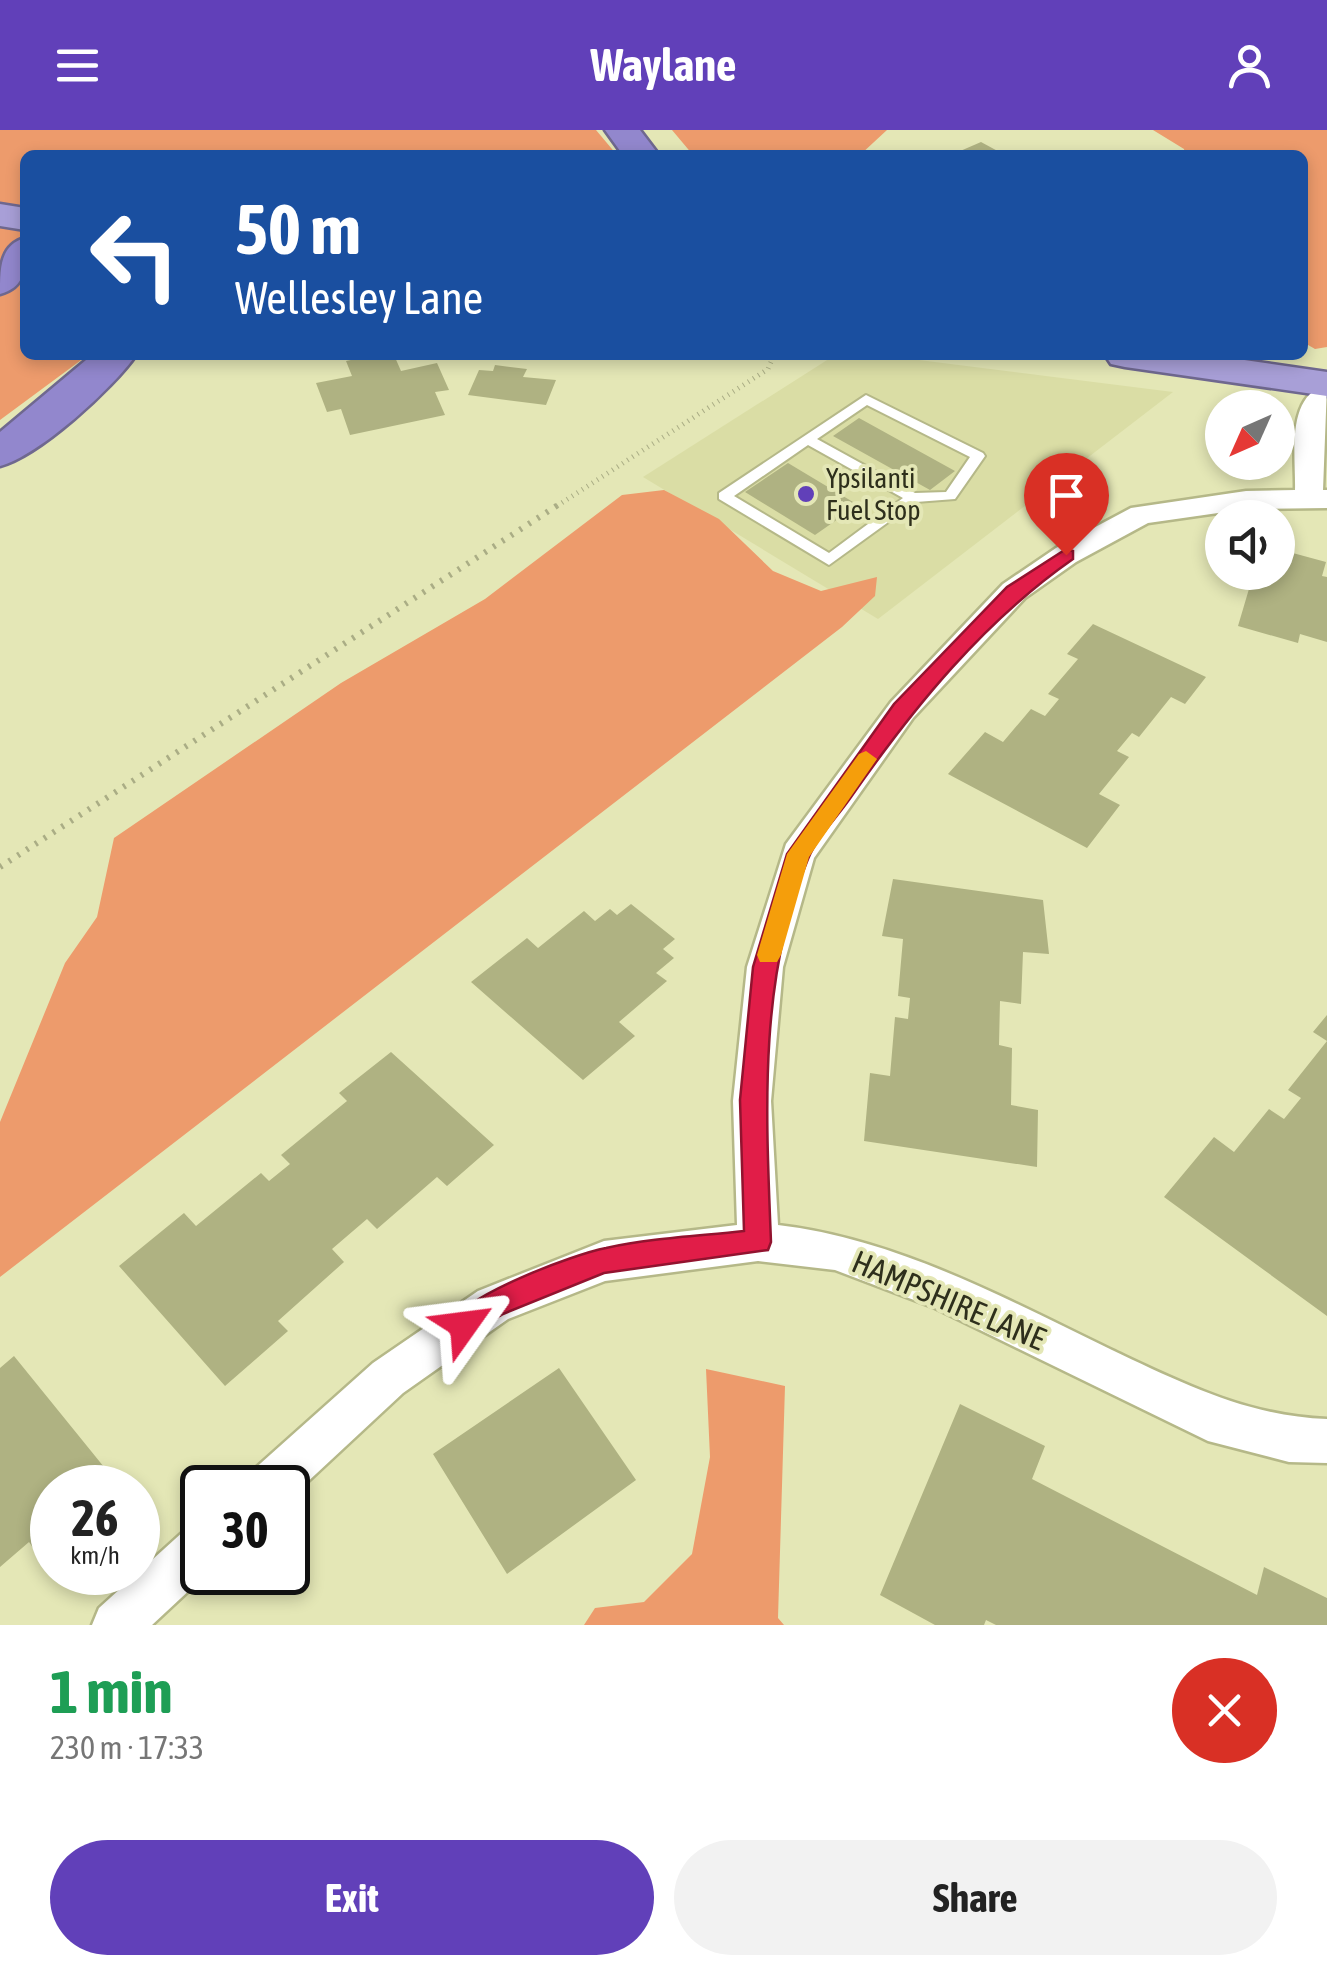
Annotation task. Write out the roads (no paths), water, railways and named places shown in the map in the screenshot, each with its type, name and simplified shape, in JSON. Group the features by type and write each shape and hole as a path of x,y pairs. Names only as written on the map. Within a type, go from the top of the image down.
{"highway":[{"path":"622,130 638,150"},
{"path":"0,282 20,256"},
{"path":"0,452 51,415 111,360"},
{"path":"1161,360 1327,384"}],"street":[{"path":"758,1242 752,1100 765,967 798,854 902,710 1014,591 1066,555 1140,515 1318,498 1310,412 1327,394"},
{"name":"HAMPSHIRE LANE","path":"293,1465 388,1378 493,1305 604,1261 758,1242 835,1251 947,1292 1208,1419 1289,1440 1327,1440"},
{"path":"116,1625 180,1566"}],"lane":[{"path":"808,438 913,498 950,496 978,456 866,399 808,438 724,496 829,560 913,498"}],"place":[{"name":"Ypsilanti Fuel Stop","path":"806,494"}]}
